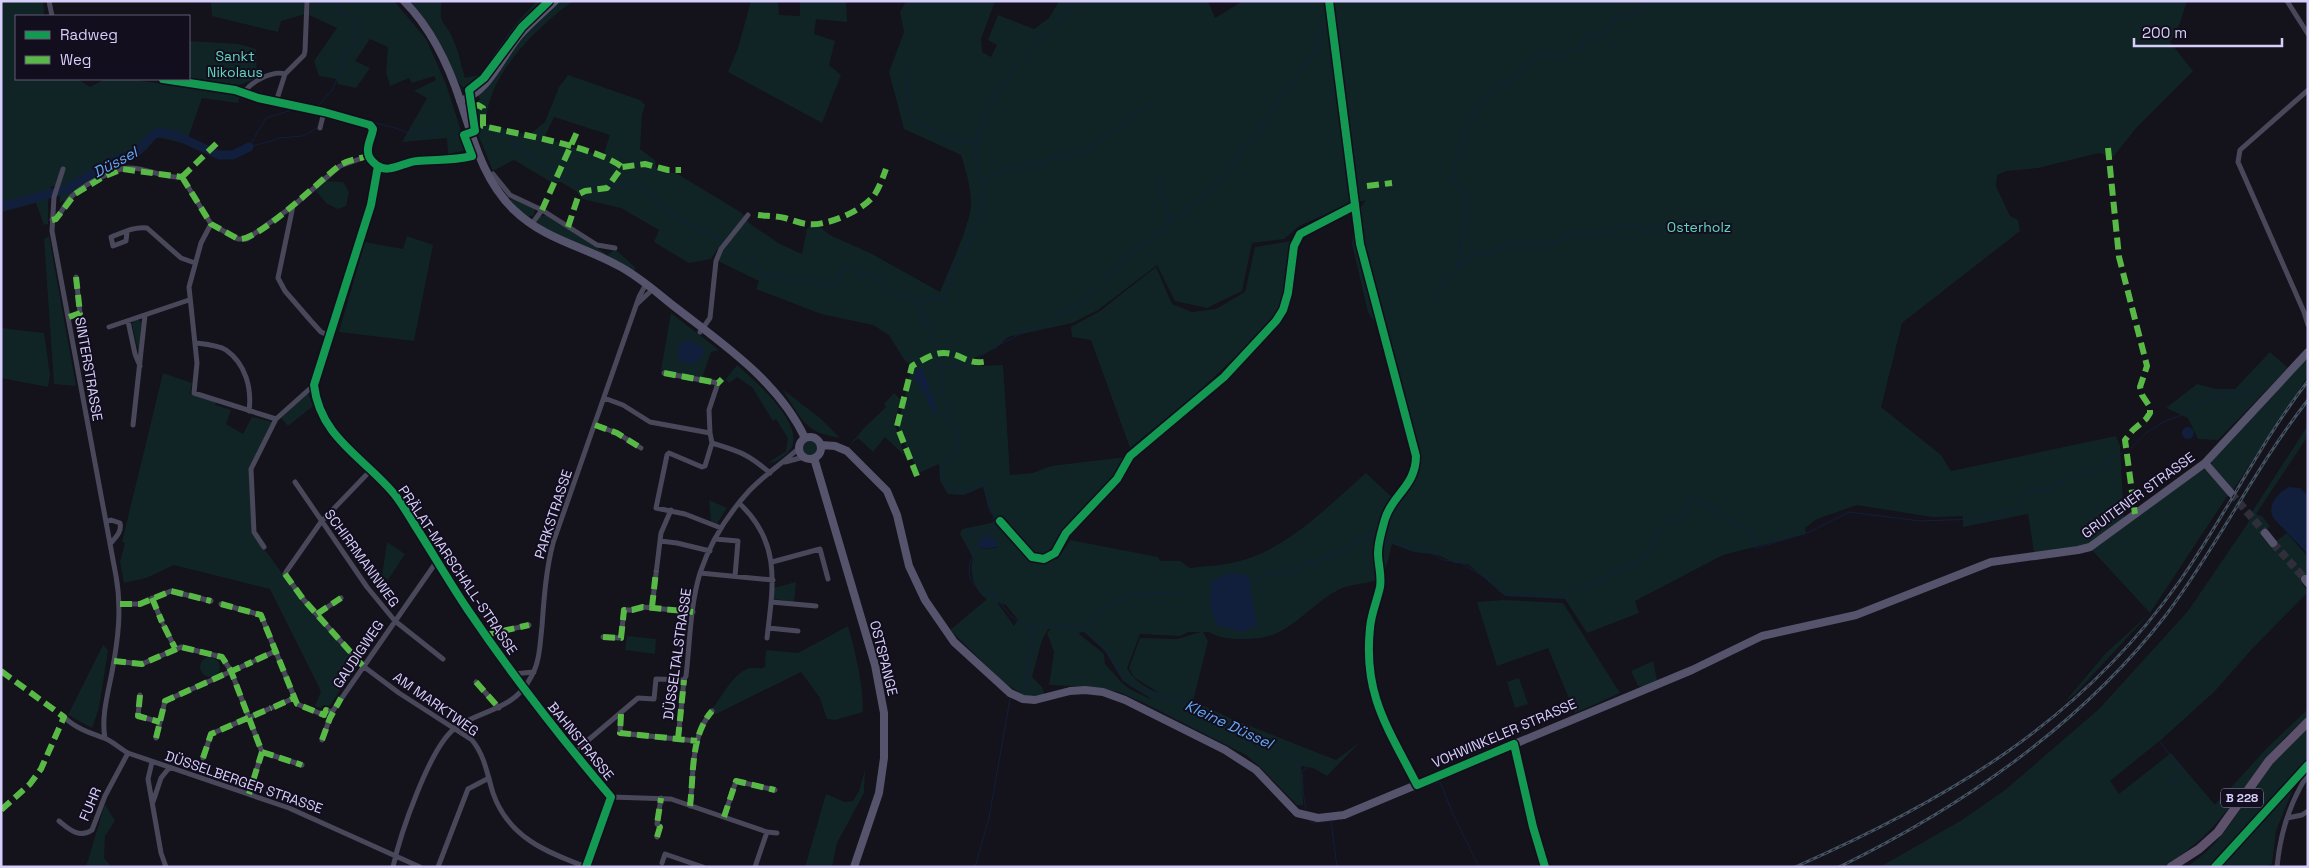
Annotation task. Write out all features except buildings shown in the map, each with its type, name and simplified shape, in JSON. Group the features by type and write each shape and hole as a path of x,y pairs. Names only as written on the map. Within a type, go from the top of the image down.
{"main road":[{"name":"B 228","path":"2171,867 2199,849 2218,832 2269,761 2308,722"}],"street":[{"path":"49,1 52,15"},
{"path":"276,102 285,74 306,51 307,1"},
{"path":"404,1 432,38 446,64 478,155 488,177 500,195 531,224 555,239 617,265 653,289 768,383 788,408 805,438"},
{"path":"460,101 470,98 481,90 519,36 555,1"},
{"path":"2287,1 2308,34"},
{"path":"244,93 249,86 264,78 276,74 285,74"},
{"path":"169,80 244,93 324,112 372,127 373,132 368,148 368,156 378,166 392,169 415,161 448,161 478,155"},
{"path":"2308,90 2240,150 2237,156 2306,314 2308,325"},
{"path":"320,128 324,112"},
{"path":"52,220 56,219 75,194 103,177 122,169 182,176 211,224 238,240 247,239 293,206 340,166 368,156"},
{"path":"264,547 254,532 251,469 276,419 314,385 371,205 378,166"},
{"name":"SINTERSTRASSE","path":"63,169 54,197 53,240 120,604 114,661 104,721 105,738"},
{"path":"493,174 506,193 542,210 597,245 615,248"},
{"path":"293,206 278,278 285,291 311,321 321,332 330,336"},
{"path":"531,224 542,210"},
{"path":"702,330 710,318 716,261 725,242 748,215"},
{"path":"211,224 201,243 189,287 197,363 194,393 276,419"},
{"path":"127,232 141,227 147,228 181,258 195,262"},
{"path":"68,318 80,313 76,277"},
{"name":"PARKSTRASSE","path":"524,690 534,672 539,652 548,560 637,304 646,284"},
{"name":"PARKSTRASSE","path":"637,304 653,289"},
{"path":"109,327 189,300"},
{"path":"133,425 141,367 145,315"},
{"path":"128,321 135,354 141,367"},
{"path":"196,343 226,349 238,362 250,388 249,411"},
{"name":"GRUITENER STRASSE","path":"1856,615 1991,562 2090,547 2205,463 2308,352"},
{"path":"664,373 718,384 710,410 712,444 707,462 702,467 669,453 666,455 656,508 670,510 721,528"},
{"name":"PRÄLAT-MARSCHALL-STRASSE","path":"314,385 316,402 323,418 356,458 395,495 485,634 524,690"},
{"path":"604,398 623,405 650,422 710,433"},
{"path":"595,425 617,433 641,448"},
{"path":"805,438 814,438 821,445 820,453 814,458 804,458 799,448 800,442 805,438"},
{"path":"712,444 740,451 755,460 770,473"},
{"name":"VOHWINKELER STRASSE","path":"821,445 839,447 847,451 887,491 895,508 909,566 925,600 954,642 1010,693 1023,699 1036,700 1070,691 1085,690 1107,693 1125,700 1225,750 1248,764 1263,776 1298,813 1310,817 1328,818 1344,815 1692,670 1762,636 1856,615"},
{"name":"DÜSSELTALSTRASSE","path":"678,739 693,612 700,573 721,528 739,503 799,448"},
{"name":"DÜSSELTALSTRASSE","path":"785,462 804,458"},
{"name":"OSTSPANGE","path":"814,458 875,665 884,713 885,746 879,793 854,867"},
{"path":"2205,463 2231,493"},
{"path":"321,522 370,471"},
{"name":"SCHIRRMANNWEG","path":"295,482 357,574 395,621 443,659"},
{"path":"739,503 760,528 772,562 771,602 767,638"},
{"path":"652,608 661,533 670,510"},
{"path":"106,522 111,520 120,523 120,533 110,544"},
{"name":"AM MARKTWEG","path":"321,522 285,573 317,614 363,666 393,689 472,740 480,750 486,763 489,778 503,815 520,835 552,854 586,867"},
{"path":"2265,533 2273,543"},
{"path":"715,539 738,541 735,576"},
{"path":"660,541 710,551"},
{"path":"772,562 820,549 828,579"},
{"name":"GAUDIGWEG","path":"322,740 328,715 438,561"},
{"name":"DÜSSELTALSTRASSE","path":"700,573 772,580"},
{"path":"120,604 140,604 171,591 211,602"},
{"path":"152,598 175,648"},
{"path":"317,614 340,598"},
{"path":"771,602 816,606"},
{"path":"220,604 261,615 297,704 328,715"},
{"path":"603,637 621,638 624,610 643,607 693,612"},
{"path":"485,634 530,625"},
{"path":"768,628 798,631"},
{"path":"114,661 142,664 181,647 222,657 231,671 262,752 249,794"},
{"path":"156,738 165,701 276,651"},
{"path":"513,674 534,672"},
{"path":"573,753 622,714 638,698 654,699 656,679 684,680"},
{"path":"476,682 499,708"},
{"path":"393,867 429,762 443,740 454,729 499,708 524,690"},
{"name":"BAHNSTRASSE","path":"524,690 573,753 611,797 586,867"},
{"path":"140,695 138,716 160,722"},
{"path":"203,758 211,734 294,698"},
{"path":"690,806 697,741 704,721 712,712"},
{"path":"622,714 620,733 697,741"},
{"name":"DÜSSELBERGER STRASSE","path":"64,717 93,736 105,738 128,753 312,817 420,867"},
{"path":"262,752 302,765"},
{"name":"FUHR","path":"59,821 74,833 83,834 92,830 105,796 128,753"},
{"path":"152,762 148,777 160,846 166,867"},
{"path":"153,802 161,778 169,768"},
{"path":"2277,867 2287,818 2295,796 2308,774"},
{"path":"438,867 468,790 489,778"},
{"path":"724,817 736,781 775,790"},
{"path":"611,797 660,798 767,832 777,833"},
{"path":"657,837 660,826 657,824 660,798"},
{"path":"2287,818 2302,815 2308,811"},
{"path":"755,867 767,832"},
{"path":"662,864 665,854 703,867"}],"green space":[{"path":"1,1 43,1 43,15 15,15 15,80 80,80 90,87 103,80 142,80 240,96 238,103 202,98 186,144 157,137 147,149 60,203 60,184 51,187 48,199 48,224 44,225 36,203 1,212"},
{"path":"211,1 304,1 305,14 281,21 278,32 212,16"},
{"path":"310,1 394,1 426,39 446,84 467,150 448,154 447,138 402,142 427,98 414,91 436,80 434,76 412,83 409,78 390,86 386,72 388,47 370,39 355,61 370,68 356,88 338,84 336,79 319,76 314,61 337,28 309,15"},
{"name":"Osterholz","path":"409,1 442,1 441,18 458,52 465,78 480,75 514,27 537,1 573,1 544,24 516,54 495,88 488,106 486,124 529,135 545,122 559,87 568,75 640,100 645,105 642,115 640,149 655,160 657,171 676,173 742,213 749,223 780,244 802,254 807,229 817,220 820,227 830,235 872,254 940,292 967,223 971,204 970,191 961,155 904,129 889,72 904,32 900,12 906,1 995,1 981,39 982,52 991,57 997,45 988,40 998,15 1034,29 1049,18 1059,1 1208,1 1215,18 1243,1 2187,1 2180,23 2170,42 2193,71 2137,127 2113,157 2099,153 2038,168 2007,171 1997,175 1996,186 2010,216 2018,220 2020,231 1902,323 1881,407 1941,455 1951,471 2116,436 2120,446 2124,518 2089,544 2079,548 2034,552 2028,514 1963,527 1963,516 1932,517 1857,505 1817,519 1805,528 1806,534 1723,555 1635,601 1639,613 1587,633 1565,599 1505,596 1468,564 1455,563 1438,555 1414,552 1392,544 1386,568 1378,579 1338,590 1281,631 1260,638 1240,639 1226,638 1203,632 1208,641 1193,701 1232,719 1336,760 1360,742 1327,776 1313,768 1301,766 1303,805 1297,805 1246,755 1142,702 1119,692 1093,687 1049,685 1054,652 1047,633 1051,629 1048,629 1042,640 1032,677 1042,687 1045,696 1025,696 1003,682 950,630 987,599 979,591 974,581 972,575 973,558 960,534 962,529 991,523 996,520 989,510 983,487 964,495 948,494 940,481 939,464 919,473 903,441 898,426 913,368 903,358 889,335 873,325 821,314 756,289 759,281 718,261 722,251 718,248 711,259 689,263 654,242 659,230 621,208 582,199 576,191 561,182 551,182 514,160 493,171 469,112 480,99 473,86 466,89 458,81 436,36 424,17","holes":["554,117 610,135 603,156 544,138","1366,200 1362,206 1357,208 1352,244 1368,312 1374,321 1382,318 1414,440 1419,470 1390,511 1385,522 1382,522 1394,499 1366,473 1290,537 1255,556 1236,562 1190,568 1180,561 1160,561 1158,557 1070,540 1057,560 1049,550 1067,525 1114,476 1126,457 1051,466 1033,473 1010,475 1003,365 975,366 972,359 996,348 1008,337 1072,323 1098,310 1157,265 1175,301 1207,308 1242,291 1252,243 1284,239 1299,226 1348,204","992,538 997,548 979,549 979,539","997,602 1006,605 1018,620 1014,626","1084,632 1105,651 1123,681 1153,700 1131,690 1123,684 1105,664 1104,654 1078,633","1188,632 1201,632 1177,639 1140,638 1129,668 1134,677 1159,693 1140,684 1133,677 1127,668 1140,634 1180,636"]},
{"path":"751,1 778,1 779,15 800,16 800,1 846,1 847,22 816,19 814,34 835,41 829,65 841,75 822,123 728,72 738,48"},
{"name":"Sankt Nikolaus","path":"190,41 239,44 256,49 257,78 239,85 190,78"},
{"path":"326,181 343,182 349,192 346,206 338,209 326,203 316,191"},
{"path":"512,198 535,209 534,215 528,217 514,207 510,201"},
{"path":"547,215 608,255 615,249 636,268 634,271 538,225 537,220 540,216"},
{"path":"49,236 76,386 54,384 44,239"},
{"path":"407,236 433,245 414,341 339,332 365,242 403,249"},
{"path":"1291,241 1283,301 1279,312 1265,329 1195,395 1130,448 1091,340 1072,337 1071,327 1100,311 1156,267 1172,304 1192,312 1216,309 1245,292 1255,247"},
{"path":"671,313 719,350 711,352 702,378 661,370"},
{"path":"135,320 139,320 141,323 139,354 132,324"},
{"path":"1,328 44,333 50,375 48,387 1,378"},
{"path":"2270,352 2288,368 2218,440 2198,439 2188,418 2166,408 2197,384 2216,389 2235,389"},
{"path":"2308,357 2308,376 2233,490 2212,465 2212,460"},
{"path":"737,365 768,394 788,420 793,433 793,445 785,455 775,462 768,463 786,451 788,438 776,419 773,421 752,387 737,377 729,383 726,379"},
{"path":"163,373 192,383 190,394 216,402 215,405 231,410 226,424 243,434 252,417 273,422 249,470 252,532 284,576 358,661 330,706 323,705 321,708 315,706 321,691 270,589 174,565 146,578 124,583 120,562 125,543 122,542"},
{"path":"782,389 820,418 840,438 810,428 799,416"},
{"path":"308,393 313,406 288,426 281,418"},
{"path":"894,393 901,400 894,421 904,455 885,437 873,452 858,438 848,447 886,407 884,404"},
{"path":"2308,425 2308,436 2256,514 2263,517 2270,526 2262,536 2270,546 2287,533 2308,557 2308,579 2302,584 2308,592 2252,649 2214,692 2162,739 2110,781 2119,794 2171,753 2215,805 2267,748 2308,709 2308,717 2280,743 2212,828 2189,849 2163,867 1880,867 1962,820 2005,790 2099,709 2188,611 2248,523 2252,512"},
{"path":"810,441 815,443 817,448 815,453 810,455 805,453 803,448 805,443"},
{"path":"2202,469 2208,471 2228,495 2150,613 2091,549"},
{"path":"709,500 727,508 717,524 711,521"},
{"path":"387,542 405,554 388,580 382,576"},
{"path":"796,582 794,602 774,599 774,588"},
{"path":"1504,600 1563,603 1620,693 1575,713 1548,648 1497,666 1477,602"},
{"path":"2150,613 2076,693 2064,703 2106,653"},
{"path":"848,626 862,690 863,712 835,720 827,719 820,698 801,672 716,714 711,710 740,673 747,669 765,667 766,650 798,653"},
{"path":"627,636 656,639 655,654 625,650"},
{"path":"103,645 108,650 99,708 92,728 68,715"},
{"path":"210,657 217,660 220,667 217,674 210,677 203,674 200,667 203,660"},
{"path":"1653,661 1657,680 1643,687 1638,686 1631,671"},
{"path":"1519,678 1528,704 1515,708 1507,682"},
{"path":"2308,728 2308,764 2293,789 2276,831 2272,864 2264,867 2186,867 2200,857 2223,834 2274,762"},
{"path":"865,770 864,793 837,843 832,867 805,867 826,794 845,802 853,801 859,791"},
{"path":"105,804 115,821 105,836 104,858 110,865 86,867"}],"water":[{"path":"686,340 700,346 705,353 692,365 681,362 678,356 679,347"},
{"path":"923,368 931,392 926,396 914,378 916,370"},
{"path":"933,394 934,405 938,410 935,414 926,398"},
{"path":"2188,427 2194,433 2188,439 2182,433"},
{"path":"2289,487 2300,488 2308,496 2308,554 2274,519 2272,514 2271,509 2274,500"},
{"path":"989,535 998,543 998,547 979,549 979,539"},
{"path":"1230,573 1248,575 1257,625 1243,632 1216,625 1211,608 1210,592 1213,580"}],"waterway":[{"path":"1,23 10,19 31,1"},
{"name":"Düssel","path":"319,105 333,89 342,60 358,38 354,18 343,14 334,1"},
{"path":"964,253 981,210 983,181 976,167 976,150 980,129 988,109 1010,75 1068,14 1072,1"},
{"path":"1433,299 1448,277 1458,267 1461,257 1460,241 1466,234 1466,196 1463,188 1454,183 1453,175 1468,122 1475,114 1477,104 1491,96 1501,81 1512,80 1531,58 1547,52 1555,58 1562,56 1573,48 1579,49 1584,46 1583,41 1588,35 1598,35 1608,30 1613,18 1618,15 1624,20 1631,17 1645,1"},
{"path":"1033,328 1071,310 1085,300 1099,282 1113,271 1129,254 1145,246 1153,235 1164,233 1168,221 1182,216 1188,207 1202,199 1222,179 1240,155 1244,144 1258,132 1287,87 1303,66 1309,63 1315,52 1322,20"},
{"path":"910,68 906,92 911,116"},
{"path":"983,184 997,173 1007,169 1081,152 1152,103"},
{"name":"Düssel","path":"250,145 266,118 295,109"},
{"name":"Kleine Düssel","path":"324,109 412,134 435,131 446,123"},
{"path":"913,120 948,139 977,144"},
{"name":"Kleine Düssel","path":"481,127 506,134 512,139 512,143 520,147 524,154 556,174"},
{"name":"Kleine Düssel","path":"249,147 278,138 303,136 317,128"},
{"name":"Düssel","path":"1,205 9,205 67,189 111,162 137,152 153,135 160,132 175,135 219,155 233,155 249,147"},
{"path":"1162,174 1161,189 1170,219"},
{"name":"Kleine Düssel","path":"561,177 575,184 630,185 643,188 665,212 673,214 688,224 712,234 723,243"},
{"path":"1458,267 1464,264 1473,254 1493,252 1507,245 1526,243 1534,246 1564,239 1573,234 1599,234 1632,224 1646,229 1669,226"},
{"name":"Kleine Düssel","path":"726,246 745,259 755,262 762,274 811,282 824,282 831,285 838,281 840,270 856,269 860,274 875,275 884,289 891,294 916,300 932,334 931,340 937,344 936,349 943,377 940,380 940,385 950,411 945,414 946,418 956,427 960,440 957,450 942,464 941,473 949,488 960,492 976,488 981,481 985,481 995,524 991,531 976,532 969,528 969,534 972,536 966,543 973,554 969,572 970,577 975,586 985,594 992,592 1018,622 1032,627 1040,627"},
{"path":"916,300 944,299 952,272 961,254"},
{"path":"974,361 991,349 1030,329"},
{"path":"964,365 970,365"},
{"path":"939,367 961,366"},
{"path":"2131,448 2146,433 2165,421 2182,415 2206,399 2218,395 2247,393 2255,389"},
{"path":"1381,541 1426,549 1443,560 1458,561 1491,581 1499,591 1506,594 1521,592 1537,596 1566,595 1643,559 1653,546 1654,536 1667,522 1680,518 1690,502 1710,503 1712,509 1753,535 1756,548 1809,532 1849,512 1920,521 1977,519 2002,513 2014,509 2030,492 2052,489 2059,483 2105,467 2110,460 2122,453"},
{"path":"1365,538 1374,527"},
{"path":"1248,582 1268,575 1294,572 1307,563 1330,557 1365,538 1373,540"},
{"path":"1100,610 1129,595 1181,592"},
{"path":"1086,627 1097,614"},
{"name":"Kleine Düssel","path":"1045,625 1056,624 1074,628 1085,628 1108,654 1123,677 1128,677 1138,689 1145,688 1163,698 1200,707 1213,714 1217,719 1266,739 1307,768 1302,771 1306,809"},
{"path":"1023,691 1026,685 1034,628"},
{"path":"975,867 989,818 1010,699"},
{"path":"2160,742 2183,772"},
{"path":"2166,787 2179,777"},
{"path":"1411,791 1440,782 1453,814 1479,867"},
{"name":"Kleine Düssel","path":"1331,821 1337,820"},
{"name":"Kleine Düssel","path":"1310,821 1312,823 1331,821 1337,867"},
{"path":"2037,867 2041,861"}],"tunnel":[{"path":"2231,493 2265,533"},
{"path":"2273,543 2305,579"}],"railway":[{"path":"1795,867 1906,814 1958,784 2008,752 2055,716 2099,676 2141,631 2179,582 2290,405 2308,381"},
{"path":"1839,867 1930,818 1974,790 2058,727 2097,692 2133,655 2185,589 2271,452 2308,400"}],"marked path":[{"path":"473,108 478,105 483,108 483,126 576,147 594,153 622,167"},
{"path":"542,210 577,132"},
{"path":"182,177 217,143"},
{"path":"2108,148 2119,257 2147,366 2140,387 2142,395 2150,407 2150,413 2125,440 2135,514"},
{"path":"182,177 211,224 238,239 260,231 274,221 342,164 368,156"},
{"path":"568,227 579,194 585,191 607,188 622,167 645,164 668,170 681,170"},
{"path":"52,220 56,219 75,194 103,177 122,169 182,177"},
{"path":"758,215 782,217 807,224 824,223 834,220 854,211 870,200 875,194 886,169"},
{"path":"1367,186 1392,183"},
{"path":"69,317 80,313 76,277"},
{"path":"917,476 897,426 912,366 928,357 941,353 956,355 975,362 988,361"},
{"path":"664,373 718,383 722,379"},
{"path":"595,425 617,433 641,448"},
{"path":"652,607 656,571"},
{"path":"285,574 303,599 363,666"},
{"path":"120,604 140,604 171,591 211,601"},
{"path":"152,598 162,622"},
{"path":"317,614 341,598"},
{"path":"221,604 261,615 297,704 324,715 326,710 332,712"},
{"path":"603,637 621,638 624,610 643,607 693,612"},
{"path":"485,635 529,625"},
{"path":"164,626 175,648"},
{"path":"114,661 142,664 181,647 222,657 231,671 262,752 249,794"},
{"path":"256,660 276,651"},
{"path":"156,738 165,701 252,662"},
{"path":"1,671 64,717 41,769 30,784 1,810"},
{"path":"678,739 684,680"},
{"path":"476,682 499,708"},
{"path":"140,695 138,716 160,722"},
{"path":"274,707 294,698"},
{"path":"322,740 330,718 341,698"},
{"path":"203,758 211,734 271,708"},
{"path":"690,806 696,744 705,721 712,711"},
{"path":"621,714 620,733 697,741"},
{"path":"262,752 302,765"},
{"path":"724,817 736,781 775,790"},
{"path":"657,837 660,827 657,824 661,798"}],"cycle path":[{"path":"170,80 235,90 258,98 324,112 370,125 373,129 368,146 368,155 373,162 384,168 395,168 417,161 464,158 472,156 464,135 475,131 469,90 484,78 522,27 549,1"},
{"path":"1329,1 1360,244 1416,456 1412,475 1388,511 1379,540 1380,583 1371,623 1369,652 1370,673 1374,692 1388,728 1417,785 1514,744 1533,827 1545,867"},
{"path":"378,166 371,205 314,385 318,403 334,433 398,498 461,599 519,682 611,797 586,867"},
{"path":"1000,521 1032,557 1044,559 1055,553 1066,533 1117,479 1130,456 1224,377 1276,321 1283,310 1288,293 1294,246 1300,234 1354,206"},
{"path":"2215,867 2308,765"}]}
